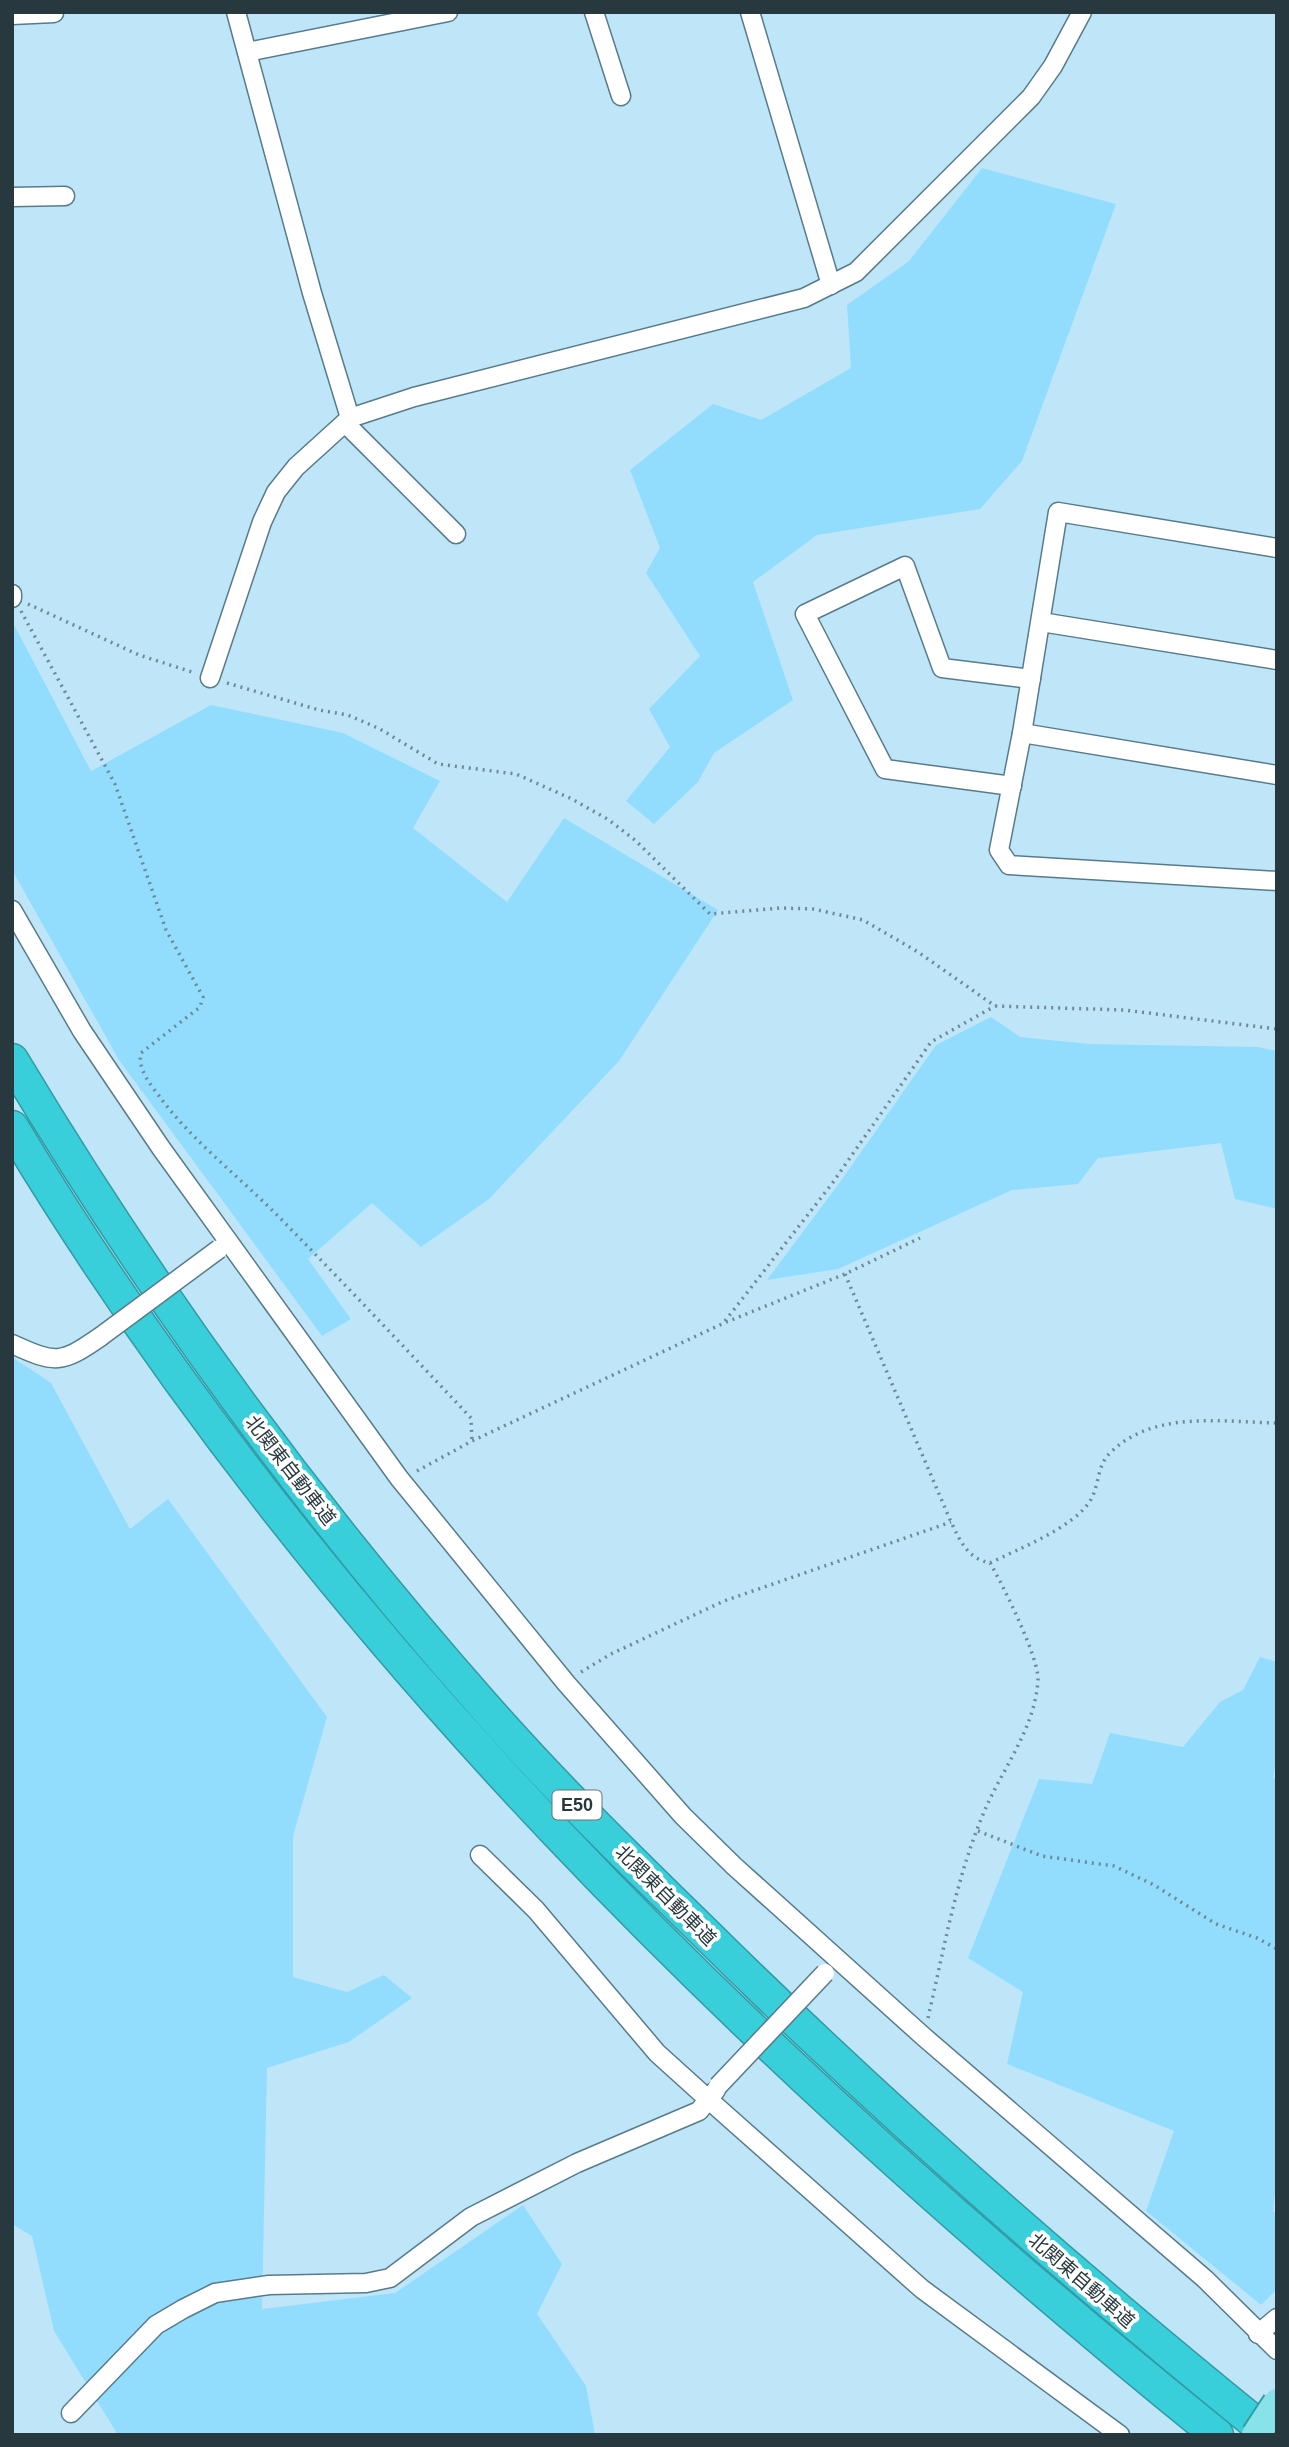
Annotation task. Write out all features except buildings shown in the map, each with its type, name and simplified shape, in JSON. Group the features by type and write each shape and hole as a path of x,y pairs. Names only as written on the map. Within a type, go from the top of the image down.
{"highway":[{"name":"北関東自動車道","path":"12,1060 75,1165 172,1311 373,1576 485,1707 627,1857 939,2155 1133,2324 1270,2435"},
{"name":"北関東自動車道","path":"12,1127 143,1329 240,1461 349,1599 461,1730 734,2013 1109,2348 1217,2435"}],"main road":[{"path":"1256,2435 1277,2403"}],"street":[{"path":"236,12 347,420 456,534"},
{"path":"247,52 448,12"},
{"path":"594,12 621,96"},
{"path":"750,12 831,285"},
{"path":"210,678 261,522 276,492 296,467 347,420 414,397 804,298 856,272 1031,97 1053,66 1082,12"},
{"path":"12,15 54,13"},
{"path":"12,197 65,196"},
{"path":"1277,548 1058,512 1023,733 999,850 1009,865 1277,881"},
{"path":"1012,786 885,769 805,614 905,566 942,668 1031,679"},
{"path":"1041,622 1277,660"},
{"path":"1023,733 1277,775"},
{"path":"12,910 82,1031 224,1245 399,1478 566,1683 683,1816 831,1966 924,2037 1205,2279 1277,2350"},
{"path":"12,1344 41,1357 69,1359 224,1245"},
{"path":"480,1855 536,1910 657,2053 714,2093 922,2289 1120,2435"},
{"path":"71,2413 156,2325 215,2293 269,2285 366,2283 390,2278 471,2217 576,2164 699,2111 831,1966"},
{"path":"1258,2334 1277,2318"}],"path":[{"path":"13,597 139,654 319,710 348,715 380,729 438,764 516,774 540,783 609,820 664,867 710,914 781,908 813,909 863,920 918,952 995,1006"},
{"path":"13,597 115,784 166,930 203,997 200,1007 141,1053 139,1062 143,1072 164,1102 212,1154 316,1255 471,1418 472,1441"},
{"path":"724,1323 831,1185 931,1042 995,1006 1124,1010 1277,1029"},
{"path":"399,1478 724,1323 845,1274 920,1238"},
{"path":"845,1274 951,1522 966,1551 978,1561 990,1563 1034,1542 1082,1508 1091,1500 1103,1461 1113,1450 1137,1436 1171,1423 1277,1423"},
{"path":"566,1683 611,1654 724,1601 951,1522"},
{"path":"924,2037 956,1892 984,1812 1027,1728 1038,1681 1037,1665 1008,1594 990,1563"},
{"path":"978,1830 1042,1856 1114,1866 1154,1885 1216,1924 1257,1938 1277,1949"}],"shaded area":[{"path":"982,168 1116,204 1022,461 980,509 817,535 753,582 793,700 714,753 698,782 654,824 626,801 670,747 649,709 700,656 646,573 660,548 630,470 713,404 761,420 851,368 847,305 909,261"},
{"path":"12,621 91,771 211,705 343,733 440,781 413,828 507,902 564,818 718,910 619,1061 489,1199 421,1247 372,1203 308,1259 351,1319 322,1336 119,1060 12,870"},
{"path":"991,1017 1020,1037 1089,1044 1258,1047 1277,1051 1277,1209 1235,1199 1221,1143 1098,1158 1078,1184 1012,1190 838,1269 767,1280 936,1045"},
{"path":"12,1357 51,1383 130,1529 168,1499 327,1717 293,1836 293,1977 347,1992 384,1975 412,1998 349,2042 267,2068 262,2309 395,2293 523,2205 562,2264 537,2314 586,2386 595,2435 118,2435 54,2331 32,2236 12,2224"},
{"path":"1260,1657 1277,1662 1277,1760 1273,1778 1277,1778 1277,2176 1273,2211 1277,2214 1277,2289 1261,2305 1146,2211 1174,2131 1007,2064 1023,1992 968,1958 1039,1779 1092,1784 1110,1733 1183,1747 1220,1702 1243,1690"}]}
